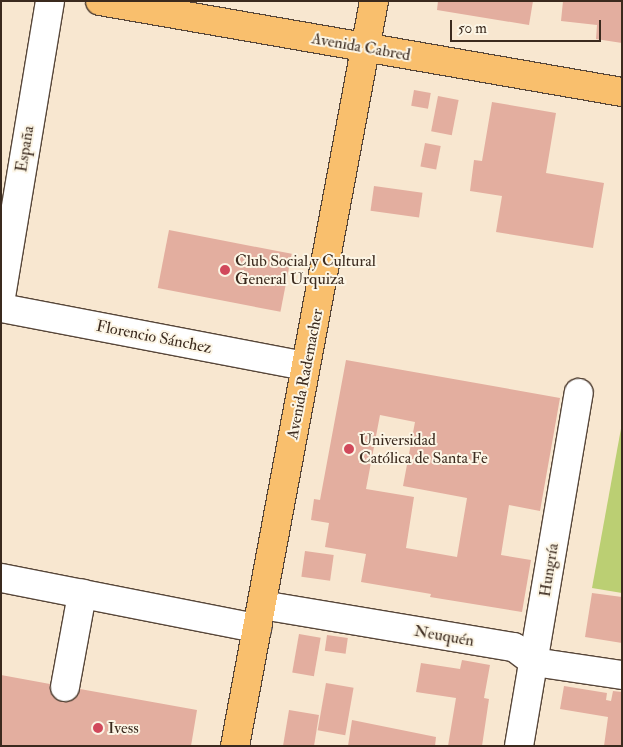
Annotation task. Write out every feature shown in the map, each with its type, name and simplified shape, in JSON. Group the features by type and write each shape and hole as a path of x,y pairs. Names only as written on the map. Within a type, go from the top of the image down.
{"main road":[{"name":"Avenida Rademacher","path":"236,746 374,1"},
{"name":"Avenida Cabred","path":"108,2 622,92"}],"street":[{"name":"España","path":"1,297 50,1"},
{"name":"Florencio Sánchez","path":"1,308 306,366"},
{"name":"Hungría","path":"519,746 579,393"},
{"name":"Neuquén","path":"1,578 82,594 514,647 534,662 622,675"},
{"path":"66,686 82,594"}],"green space":[{"path":"622,423 622,593 592,588"}],"building":[{"path":"438,1 533,1 529,25 437,10"},
{"path":"563,1 622,1 622,43 596,39 597,25 561,21"},
{"path":"414,90 431,93 428,109 411,106"},
{"path":"438,96 459,100 452,135 431,131"},
{"path":"492,102 556,113 546,173 604,183 593,248 496,232 502,196 470,191 474,160 482,161"},
{"path":"425,143 441,146 436,170 420,167"},
{"path":"374,186 423,193 419,218 371,211"},
{"name":"Club Social y Cultural General Urquiza","path":"169,230 292,254 280,312 158,288"},
{"path":"346,360 560,398 540,511 509,505 501,555 531,560 522,612 430,597 431,594 361,582 366,554 325,547 329,523 311,520 314,499 320,500","holes":["380,415 415,422 403,486 467,498 457,557 406,548 414,497 366,489"]},
{"path":"305,551 334,555 330,581 301,577"},
{"path":"592,593 622,597 622,643 585,637"},
{"path":"299,634 321,638 314,676 292,672"},
{"path":"327,635 348,638 346,654 325,651"},
{"path":"462,660 490,665 484,698 489,699 482,746 448,746 456,698 416,692 421,663 460,669"},
{"name":"Ivess","path":"1,675 50,684 55,699 63,702 77,697 80,689 197,710 191,746 1,746"},
{"path":"326,683 354,688 345,735 318,730"},
{"path":"564,686 607,693 606,700 611,701 613,691 622,692 622,746 604,746 608,717 560,709"},
{"path":"289,710 319,715 314,746 283,746"},
{"path":"352,720 436,737 435,746 348,746"}],"place":[{"name":"Club Social y Cultural General Urquiza","path":"225,270"},
{"name":"Universidad Católica de Santa Fe","path":"349,449"},
{"name":"Ivess","path":"98,728"}]}
